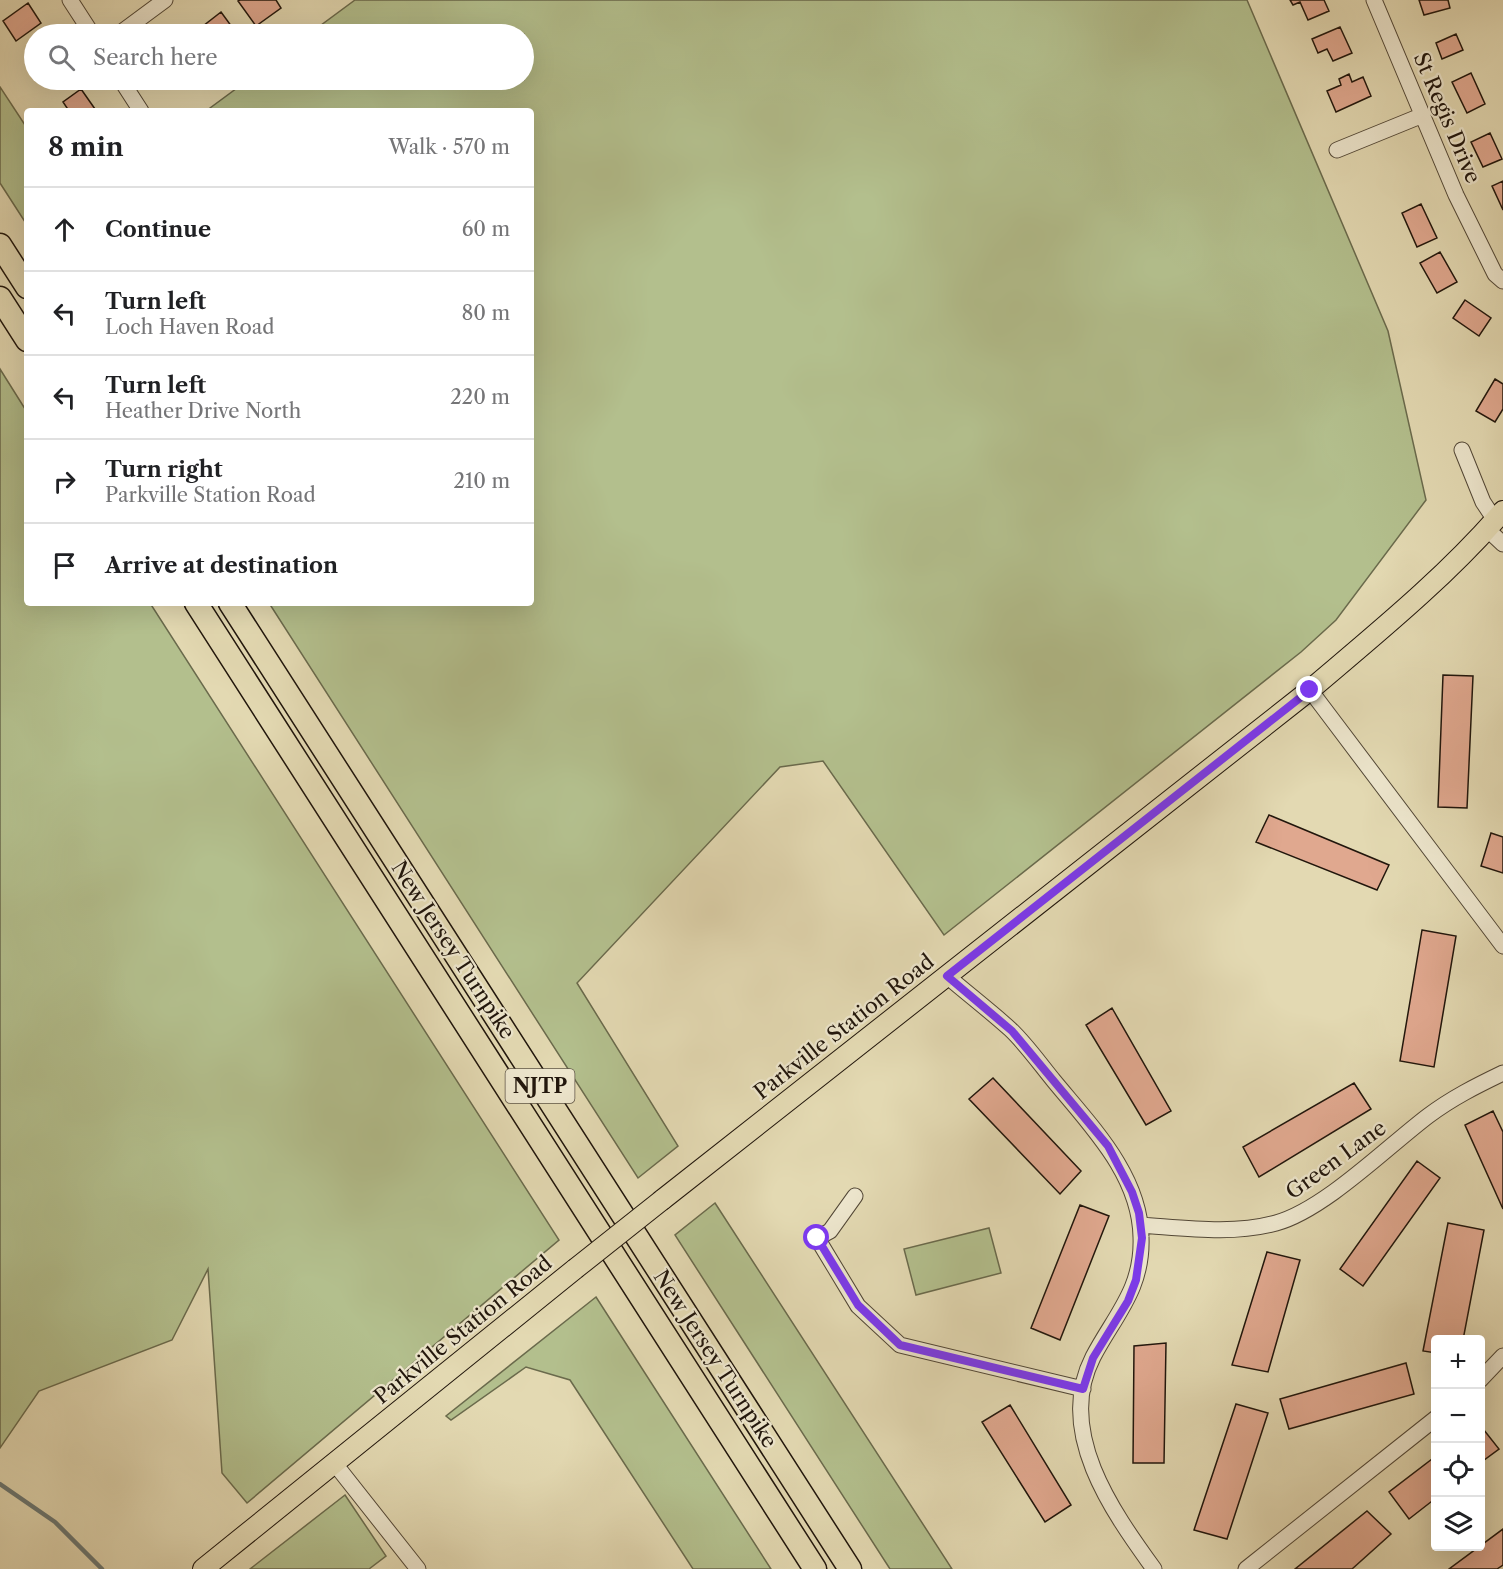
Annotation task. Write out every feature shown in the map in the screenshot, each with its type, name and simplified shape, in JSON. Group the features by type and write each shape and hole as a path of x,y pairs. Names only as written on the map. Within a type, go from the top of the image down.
{"highway":[{"path":"0,245 24,282"},
{"path":"0,298 24,335"},
{"name":"New Jersey Turnpike","path":"198,606 815,1569"},
{"name":"New Jersey Turnpike","path":"232,606 850,1569"}],"main road":[{"name":"Parkville Station Road","path":"203,1569 575,1269 1310,690 1412,604 1495,520"}],"street":[{"path":"70,0 86,24"},
{"path":"133,24 165,0"},
{"name":"St Regis Drive","path":"1374,0 1487,258 1495,274 1503,281"},
{"path":"127,90 139,108"},
{"path":"1337,150 1423,115"},
{"path":"1462,450 1483,502 1495,520 1503,544"},
{"path":"1310,690 1503,946"},
{"path":"947,976 1012,1031 1108,1146 1132,1192 1140,1225 1140,1260 1128,1301 1093,1358 1083,1389 1082,1415 1088,1459 1115,1511 1154,1569"},
{"name":"Green Lane","path":"1140,1225 1225,1230 1276,1224 1292,1218 1349,1180 1455,1097 1503,1073"},
{"path":"855,1196 830,1231 817,1238 858,1305 900,1345 1083,1389"},
{"path":"1485,1375 1503,1356"},
{"path":"1246,1569 1431,1422"},
{"path":"335,1464 418,1569"}],"green space":[{"path":"355,0 1247,0 1388,331 1426,500 1336,620 1301,652 944,935 823,761 780,767 577,983 678,1146 638,1178 271,606 534,606 534,108 210,108 234,90 534,90 534,24 323,24"},
{"path":"0,87 24,123 24,220 0,183"},
{"path":"0,369 24,407 24,606 152,606 559,1240 247,1503 222,1473 208,1269 172,1340 39,1391 0,1448"},
{"path":"715,1203 952,1569 890,1569 675,1235"},
{"path":"989,1228 1001,1273 916,1295 904,1249"},
{"path":"596,1297 771,1569 693,1569 570,1380 526,1367 451,1420 446,1416"},
{"path":"345,1495 386,1556 369,1569 250,1569"}],"building":[{"path":"276,0 281,8 259,24 255,24 238,1"},
{"path":"1290,0 1324,0 1329,11 1308,20 1300,2 1293,5"},
{"path":"1419,0 1448,0 1450,8 1424,15"},
{"path":"28,3 41,23 24,24 24,35 16,41 3,21"},
{"path":"221,12 230,24 206,24"},
{"path":"1340,27 1352,53 1333,61 1327,49 1318,53 1312,39"},
{"path":"1456,34 1463,50 1442,59 1436,43"},
{"path":"1471,73 1485,104 1467,113 1452,82"},
{"path":"1349,74 1352,82 1363,77 1371,96 1336,112 1327,91 1341,85 1339,79"},
{"path":"82,90 94,108 67,108 63,102"},
{"path":"1490,133 1502,159 1483,167 1471,142"},
{"path":"1503,181 1503,210 1492,186"},
{"path":"1421,204 1437,238 1417,247 1402,213"},
{"path":"1440,252 1457,282 1437,293 1420,263"},
{"path":"1465,300 1491,318 1479,336 1453,318"},
{"path":"1495,379 1503,384 1503,409 1495,422 1476,411"},
{"path":"1443,675 1473,676 1467,808 1438,807"},
{"path":"1269,815 1389,865 1377,890 1256,842"},
{"path":"1491,833 1503,837 1503,873 1481,866"},
{"path":"1422,930 1456,936 1434,1067 1400,1061"},
{"path":"1112,1008 1171,1111 1146,1125 1086,1025"},
{"path":"993,1078 1081,1171 1060,1194 969,1099"},
{"path":"1354,1083 1371,1109 1259,1177 1243,1147"},
{"path":"1493,1111 1503,1132 1503,1209 1465,1125"},
{"path":"1417,1161 1440,1178 1363,1286 1340,1269"},
{"path":"1080,1205 1109,1216 1060,1340 1031,1328"},
{"path":"1448,1223 1484,1230 1464,1335 1431,1335 1431,1352 1423,1351"},
{"path":"1267,1252 1300,1260 1268,1372 1232,1365"},
{"path":"1166,1343 1164,1463 1133,1463 1134,1346"},
{"path":"1406,1363 1414,1394 1289,1429 1280,1399"},
{"path":"1236,1404 1268,1413 1227,1539 1194,1530"},
{"path":"1010,1405 1071,1505 1045,1522 982,1422"},
{"path":"1485,1431 1499,1449 1485,1459"},
{"path":"1431,1460 1431,1502 1409,1519 1389,1492"},
{"path":"1367,1511 1391,1534 1352,1569 1295,1569"},
{"path":"1503,1529 1503,1565 1497,1569 1449,1569 1473,1551 1485,1551 1485,1542"}],"waterway":[{"path":"0,1484 55,1522 102,1569"}],"route":[{"path":"817,1238 858,1305 900,1345 1083,1389 1093,1358 1120,1316 1136,1280 1142,1238 1139,1213 1132,1192 1108,1146 1012,1031 947,976 1310,690"}]}
